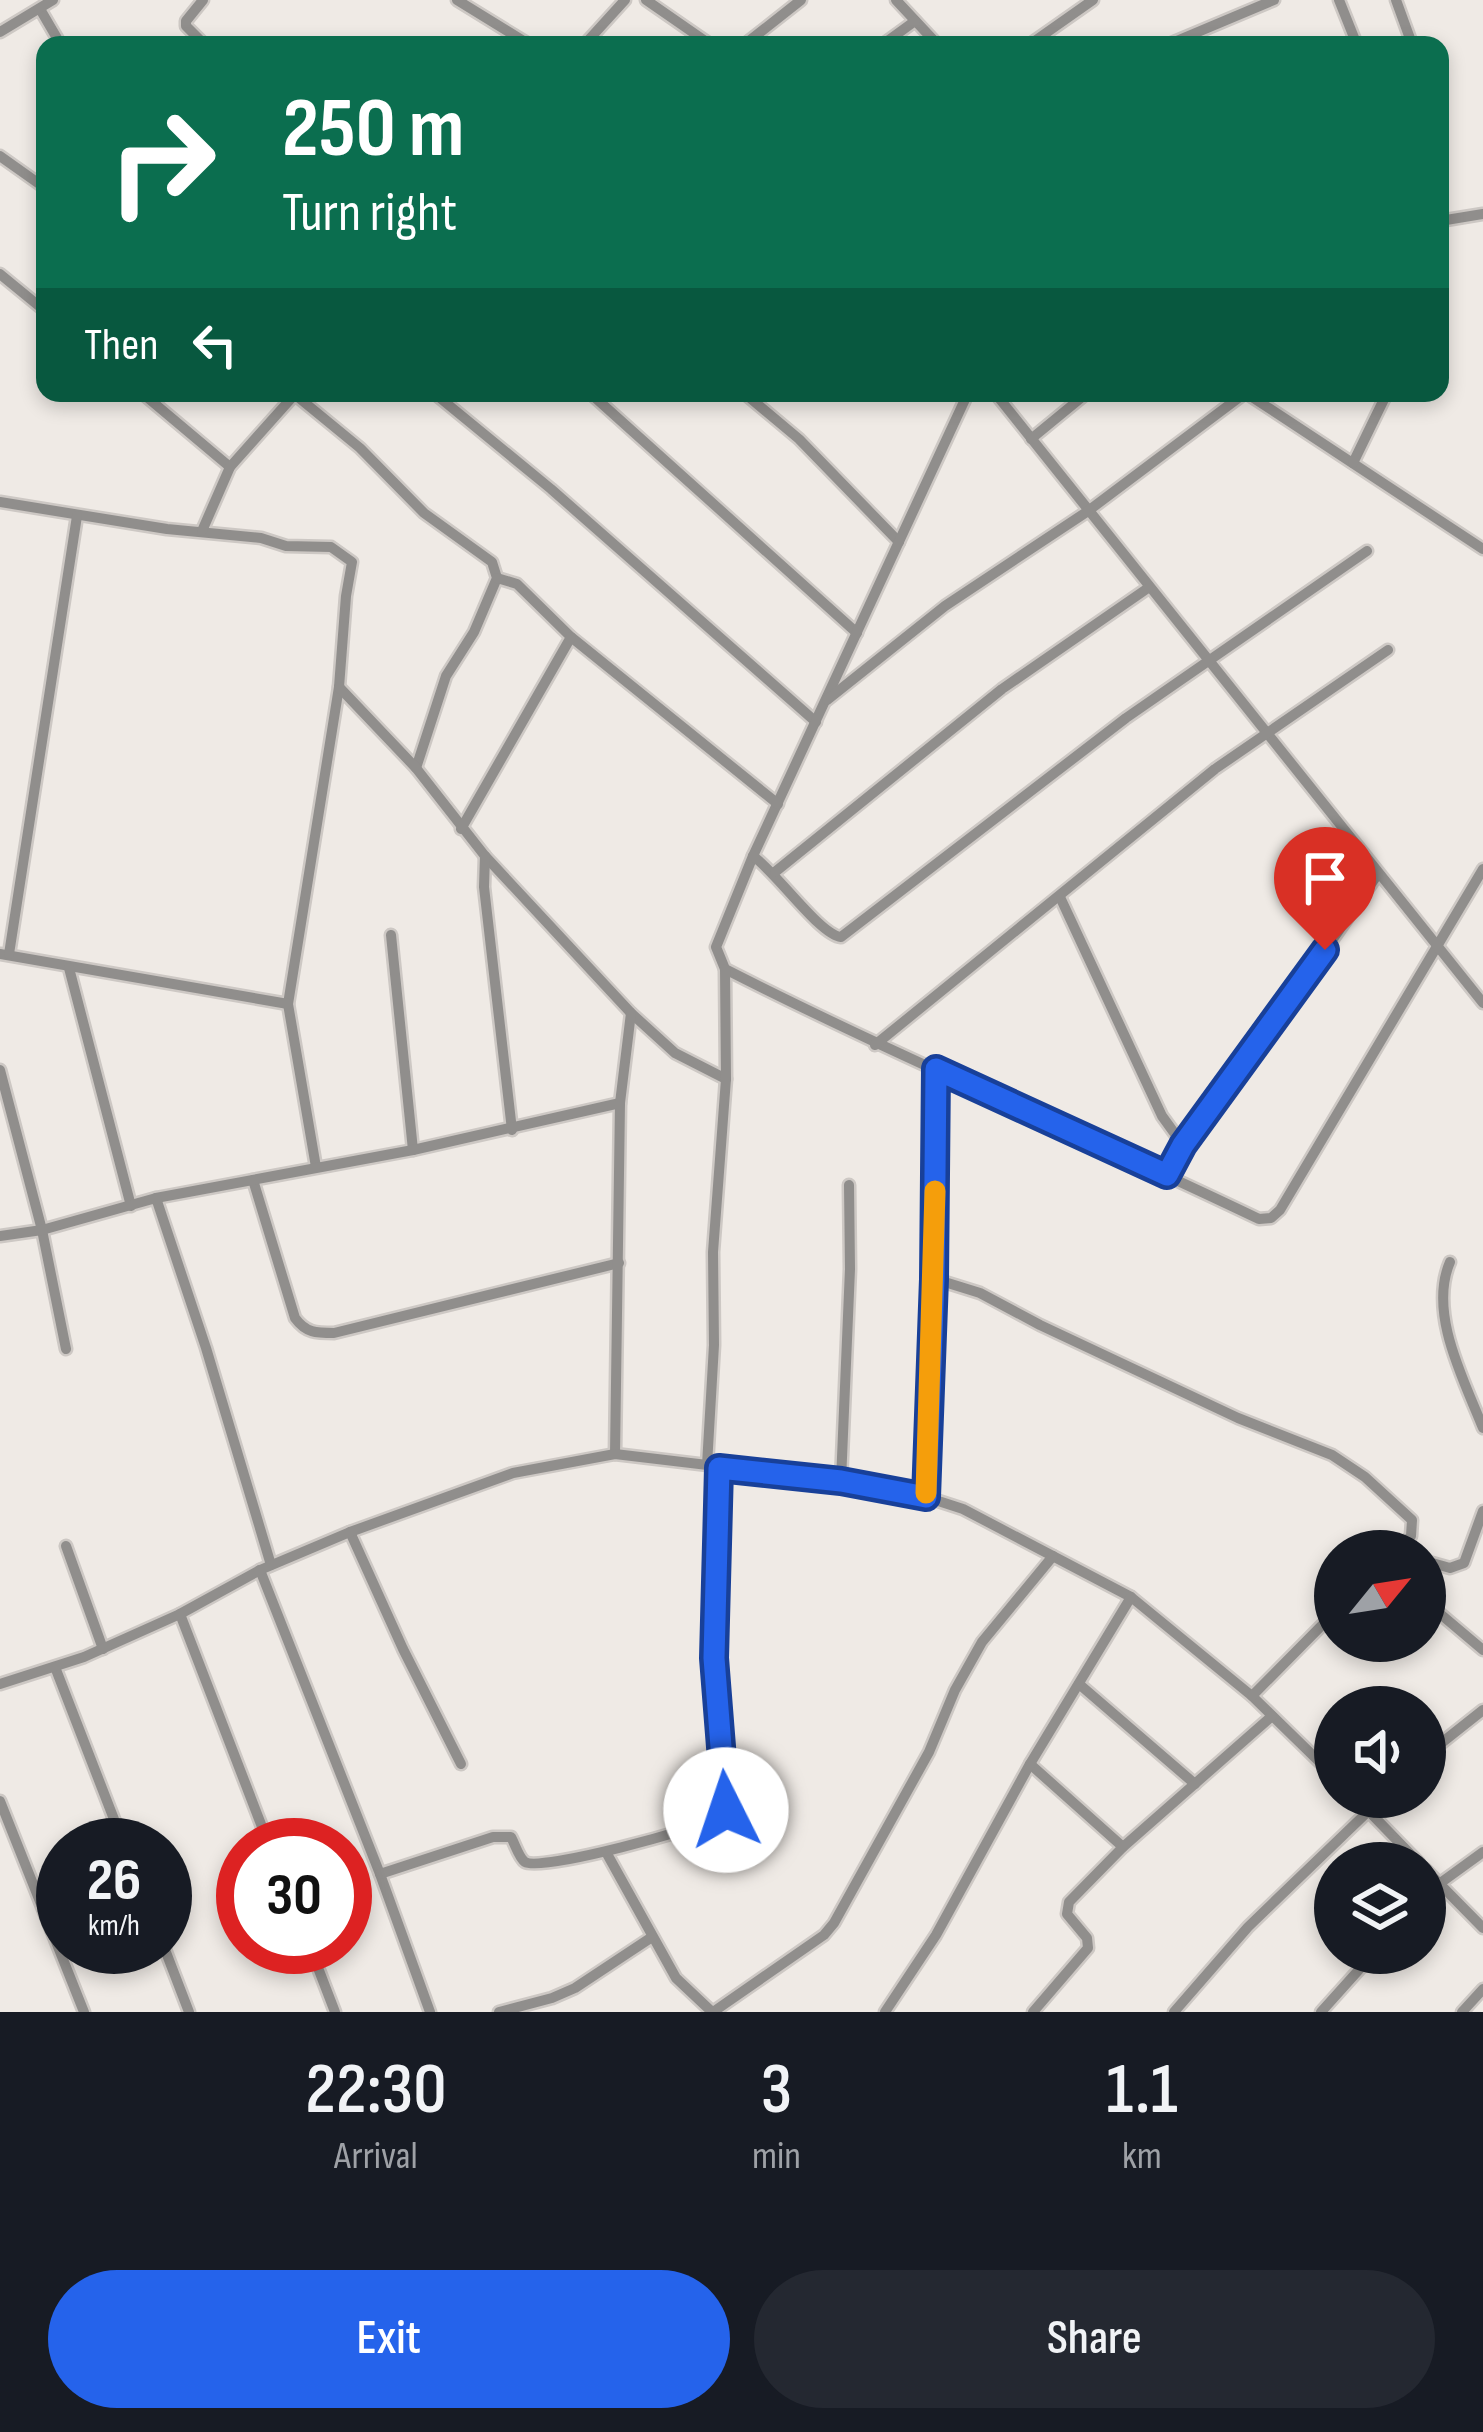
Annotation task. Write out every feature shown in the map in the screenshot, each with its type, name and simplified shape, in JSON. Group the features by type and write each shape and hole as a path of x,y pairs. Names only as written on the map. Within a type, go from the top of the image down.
{"street":[{"path":"0,32 53,0"},
{"path":"196,36 186,20 203,0"},
{"path":"457,0 515,36"},
{"path":"592,36 626,0"},
{"path":"646,0 698,36"},
{"path":"755,36 801,0"},
{"path":"896,0 929,36"},
{"path":"1042,36 1093,0"},
{"path":"1188,36 1274,0"},
{"path":"1339,0 1353,36"},
{"path":"1396,0 1409,36"},
{"path":"40,10 56,36"},
{"path":"894,36 915,21"},
{"path":"0,156 36,182"},
{"path":"1449,219 1483,214"},
{"path":"0,274 36,304"},
{"path":"153,402 230,467"},
{"path":"202,531 230,467 288,402"},
{"path":"305,402 360,448 424,513 492,562 497,578 474,632 446,676 416,768"},
{"path":"445,402 816,722"},
{"path":"600,402 857,633"},
{"path":"755,402 811,450 899,542"},
{"path":"380,1874 504,1836 511,1837 520,1857 532,1864 606,1852 715,1821 726,1810 714,1658 713,1252 726,1078 725,969 716,947 753,856 964,402"},
{"path":"1001,402 1483,1003"},
{"path":"1031,439 1076,402"},
{"path":"825,701 945,606 1088,511 1234,402"},
{"path":"1260,402 1483,549"},
{"path":"1353,463 1383,402"},
{"path":"0,502 261,538 286,546 331,547 352,562 339,687 288,1004 316,1168"},
{"path":"77,516 4,954 288,1004"},
{"path":"753,856 775,872 827,934 842,938 1205,660 1367,551"},
{"path":"497,578 517,584 571,637 778,804"},
{"path":"775,872 1002,689 1148,588"},
{"path":"461,829 571,637"},
{"path":"875,1045 1215,769 1388,650"},
{"path":"339,687 416,768 485,856 631,1013 675,1053 726,1078"},
{"path":"485,856 484,887 512,1130"},
{"path":"725,969 875,1045 1259,1219 1271,1218 1483,869"},
{"path":"1167,1175 1183,1145 1378,874"},
{"path":"1060,897 1162,1116 1183,1145"},
{"path":"392,935 413,1150"},
{"path":"69,968 131,1207"},
{"path":"615,1454 620,1103 631,1013"},
{"path":"926,1497 936,1069"},
{"path":"0,1070 42,1230 66,1349"},
{"path":"0,1236 42,1230 156,1198 512,1130 620,1103"},
{"path":"254,1180 295,1318 303,1329 316,1333 334,1333 619,1264"},
{"path":"841,1481 849,1185"},
{"path":"156,1198 206,1348 265,1568 430,2012"},
{"path":"1450,1262 1444,1276 1444,1306 1457,1361 1483,1428"},
{"path":"934,1279 980,1292 1174,1389 1347,1464 1412,1520 1411,1530"},
{"path":"0,1684 103,1648 350,1532 513,1473 615,1454 841,1481 962,1509 1131,1597 1252,1696 1314,1757"},
{"path":"1446,1567 1464,1563 1483,1511"},
{"path":"350,1532 461,1764"},
{"path":"66,1546 103,1648"},
{"path":"606,1852 676,1978 713,2012 824,1935 834,1923 929,1752 982,1642 1053,1556"},
{"path":"885,2012 936,1935 1030,1764 1131,1597"},
{"path":"180,1614 259,1818"},
{"path":"1446,1619 1483,1650"},
{"path":"1252,1696 1314,1633"},
{"path":"55,1667 114,1818"},
{"path":"1078,1684 1195,1784"},
{"path":"1446,1739 1483,1710"},
{"path":"1034,2012 1088,1948 1087,1938 1066,1908 1123,1847 1272,1716"},
{"path":"1030,1764 1123,1847"},
{"path":"0,1801 84,2012"},
{"path":"1174,2012 1248,1927 1361,1818"},
{"path":"1377,1818 1399,1842"},
{"path":"1446,1882 1483,1852"},
{"path":"1446,1891 1483,1928"},
{"path":"499,2012 575,1988 652,1937"},
{"path":"174,1974 189,2012"},
{"path":"320,1974 335,2012"},
{"path":"1321,2012 1355,1974"},
{"path":"1462,2012 1483,1989"}],"slow traffic":[{"path":"926,1493 935,1191"}],"route":[{"path":"726,1810 714,1658 719,1468 841,1481 926,1497 936,1069 1167,1175 1183,1145 1325,950"}]}
